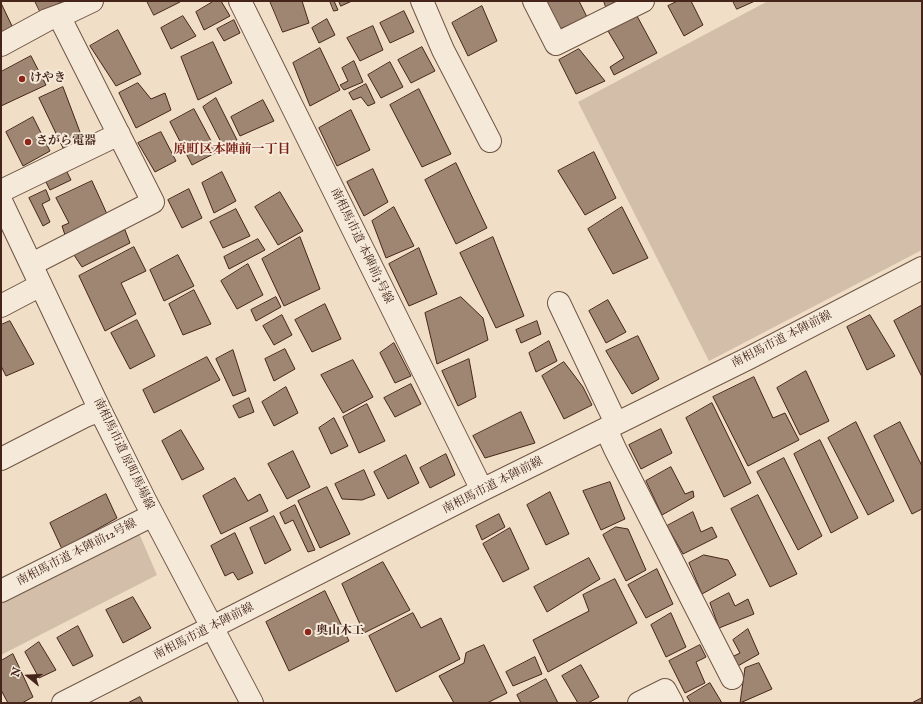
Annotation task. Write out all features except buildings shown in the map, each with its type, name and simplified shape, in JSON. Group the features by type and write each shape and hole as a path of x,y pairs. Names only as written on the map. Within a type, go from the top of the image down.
{"street":[{"path":"1,45 47,20 92,1"},
{"name":"南相馬市道 本陣前3号線","path":"240,1 482,490"},
{"path":"422,1 443,50 490,141"},
{"path":"534,1 556,44 643,1"},
{"path":"32,264 153,202 58,16"},
{"path":"1,191 119,134"},
{"name":"南相馬市道 原町馬場線","path":"1,201 100,410 252,703"},
{"name":"南相馬市道 本陣前線","path":"64,703 482,490 749,358 922,268"},
{"path":"1,306 42,285"},
{"path":"559,303 611,426 615,448 732,678"},
{"path":"1,459 85,416 100,410"},
{"name":"南相馬市道 本陣前12号線","path":"1,591 154,515"},
{"path":"639,703 665,690 672,703"}],"shaded area":[{"path":"768,1 922,1 922,250 709,361 578,102"},
{"path":"138,531 157,575 1,655 1,598"}],"place":[{"name":"けやき","path":"22,79"},
{"name":"さがら電器","path":"28,142"},
{"name":"奥山木工","path":"308,632"}],"district":[{"name":"原町区本陣前一丁目","path":"232,150"}]}
